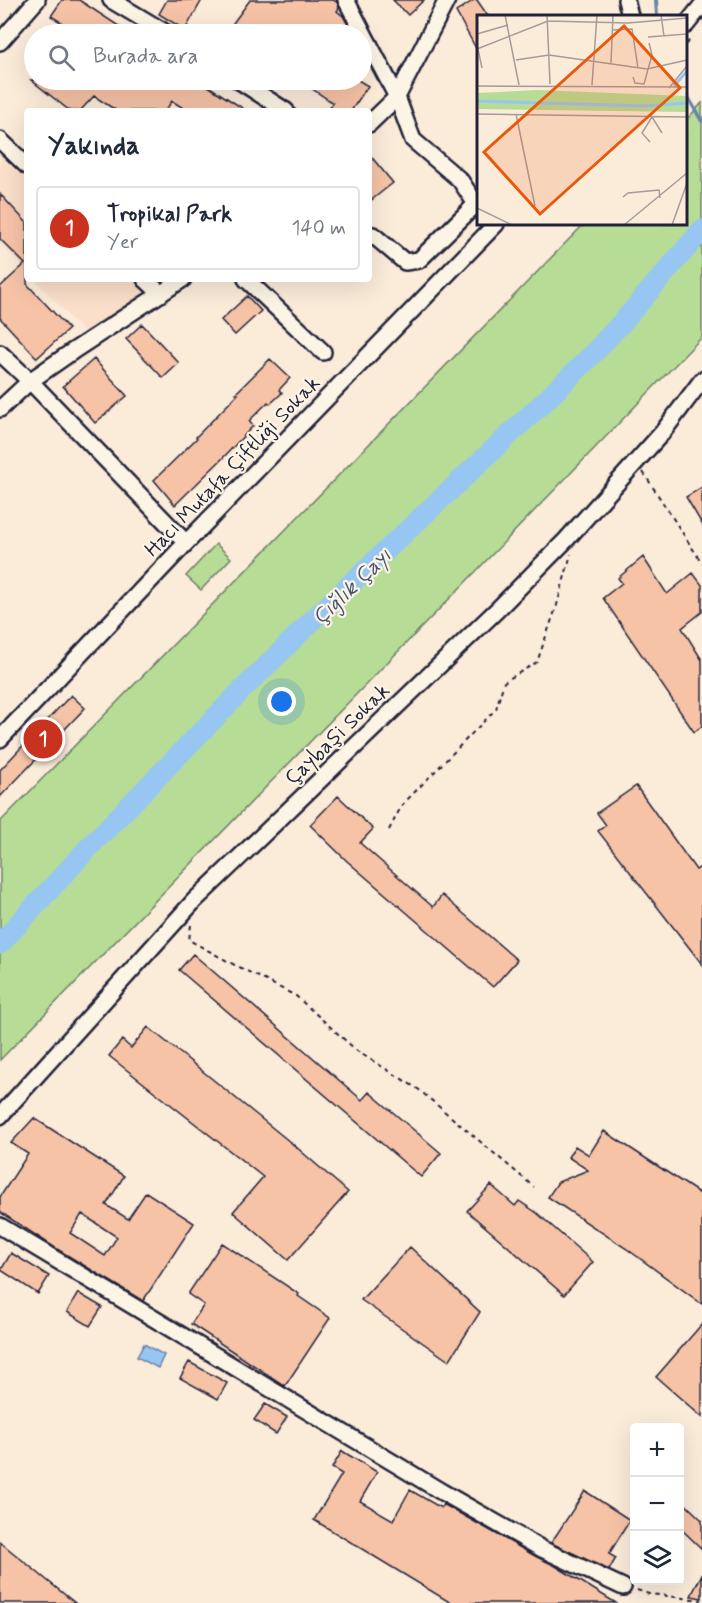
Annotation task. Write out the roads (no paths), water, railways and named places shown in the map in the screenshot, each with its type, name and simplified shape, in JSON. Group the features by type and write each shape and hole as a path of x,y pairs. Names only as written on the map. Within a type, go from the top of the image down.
{"street":[{"path":"0,42 38,0"},
{"path":"111,0 151,24"},
{"path":"346,0 359,24"},
{"path":"372,121 397,97 447,0"},
{"path":"626,0 630,15"},
{"path":"687,24 702,5"},
{"path":"372,49 397,97 413,140 460,180 476,204 419,260 405,262 373,235"},
{"path":"253,90 281,108"},
{"path":"0,140 24,163"},
{"name":"Hacı Mutafa Çiftliği Sokak","path":"0,739 186,543 495,225"},
{"path":"148,282 161,294"},
{"path":"0,409 30,381 179,282"},
{"path":"249,282 323,352"},
{"path":"0,352 186,543"},
{"name":"Çaybaşi Sokak","path":"0,1116 194,901 497,610 566,540 662,433 702,380"},
{"path":"0,1227 442,1492 542,1549 623,1587"}],"water":[{"path":"144,1344 164,1355 158,1368 137,1357"}],"waterway":[{"path":"656,0 657,15"},
{"path":"687,96 702,121"},
{"name":"Çığlık Çayı","path":"0,944 89,847 241,691 327,606 588,359 702,230"}],"place":[{"name":"Tropikal Park","path":"43,739"}]}
